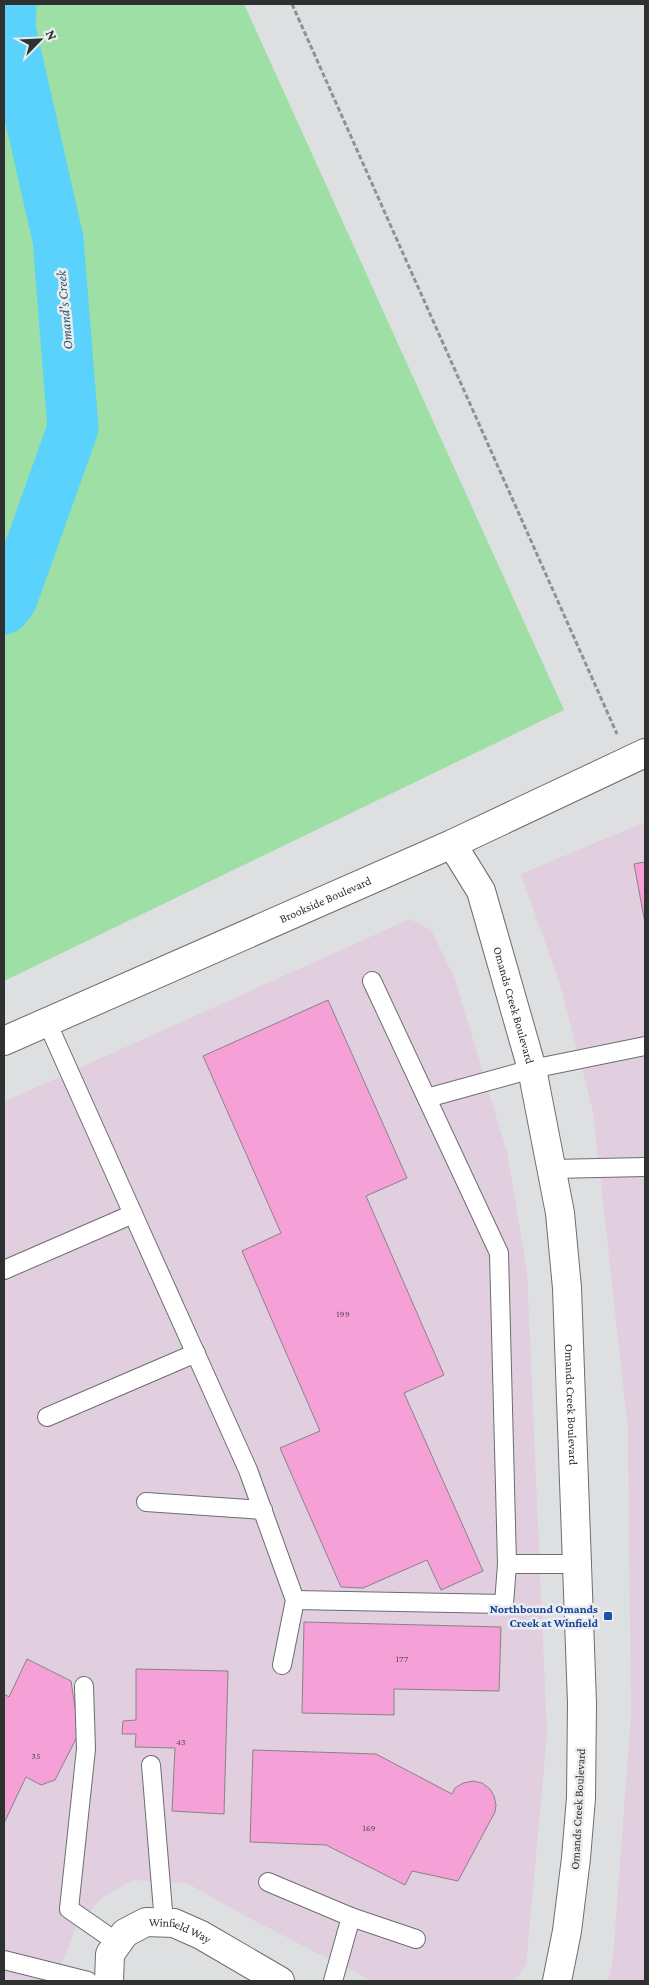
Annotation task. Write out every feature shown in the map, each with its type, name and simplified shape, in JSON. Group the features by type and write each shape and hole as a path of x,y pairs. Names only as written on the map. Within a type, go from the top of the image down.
{"street":[{"name":"Brookside Boulevard","path":"4,1040 452,844 645,753"},
{"name":"Omands Creek Boulevard","path":"452,844 481,891 532,1069 560,1213 567,1288 582,1703 581,1798 567,1930 557,1981"},
{"name":"Winfield Way","path":"109,1981 110,1954 125,1933 146,1922 174,1923 201,1935 280,1981"}],"lane":[{"path":"295,1600 504,1604 507,1564 499,1253 372,981"},
{"path":"47,1022 248,1470 263,1510 295,1600 282,1665"},
{"path":"427,1098 532,1069 645,1046"},
{"path":"552,1169 645,1167"},
{"path":"4,1270 133,1214"},
{"path":"47,1417 196,1353"},
{"path":"146,1502 263,1510"},
{"path":"507,1564 577,1564"},
{"path":"84,1686 86,1749 69,1910 118,1943"},
{"path":"151,1765 164,1923"},
{"path":"268,1882 351,1917 416,1939"},
{"path":"333,1981 351,1917"},
{"path":"4,1960 88,1981"}],"path":[{"path":"292,4 608,714"}],"shaded area":[{"path":"645,822 645,1981 608,1981 613,1959 631,1716 628,1429 593,1111 560,984 521,874"},
{"path":"410,919 431,930 455,979 507,1153 527,1271 547,1734 526,1965 514,1981 372,1981 247,1917 187,1883 132,1880 101,1899 77,1925 61,1965 65,1981 4,1981 4,1102"}],"green space":[{"path":"4,4 244,4 564,710 4,981"}],"building":[{"path":"645,862 645,923 634,864"},
{"path":"328,1000 407,1178 366,1196 444,1375 404,1393 483,1571 441,1590 427,1560 363,1588 341,1587 280,1448 320,1431 242,1251 281,1233 203,1056"},
{"path":"304,1622 501,1627 499,1691 394,1689 394,1715 302,1713"},
{"path":"27,1659 71,1681 79,1733 55,1780 41,1785 26,1777 4,1823 4,1694 9,1697"},
{"path":"136,1669 228,1671 224,1814 172,1811 175,1748 135,1747 136,1734 122,1734 123,1721 136,1720"},
{"path":"253,1750 376,1754 452,1794 455,1788 463,1783 473,1781 482,1783 490,1789 494,1796 495,1812 458,1881 412,1871 405,1885 326,1845 250,1842"}],"waterway":[{"name":"Omand's Creek","path":"4,609 12,599 73,428 58,239 10,28 11,4"}],"place":[{"name":"Northbound Omands Creek at Winfield","path":"608,1616"}]}
